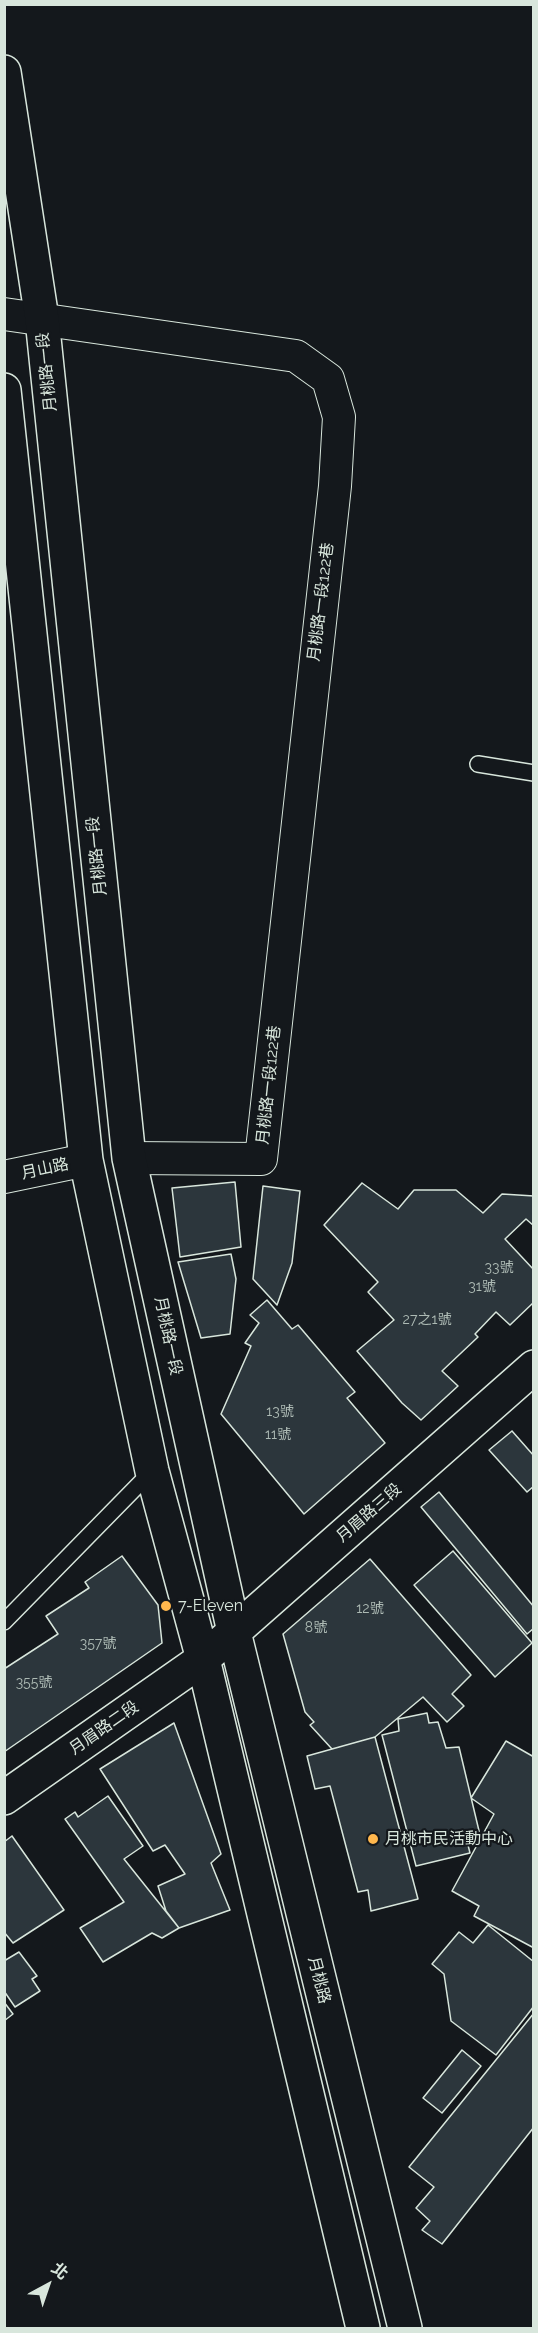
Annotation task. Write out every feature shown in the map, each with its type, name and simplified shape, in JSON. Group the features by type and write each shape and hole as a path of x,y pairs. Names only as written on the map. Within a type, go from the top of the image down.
{"street":[{"name":"月桃路一段","path":"4,72 42,320 129,1158 234,1632"},
{"name":"月桃路一段122巷","path":"4,314 296,356 328,379 339,417 335,486 261,1159 129,1158"},
{"path":"4,390 86,1160 152,1471 203,1659 363,2328"},
{"path":"86,1160 129,1158"},
{"name":"月山路","path":"4,1177 86,1160"},
{"name":"月眉路三段","path":"203,1659 534,1367"},
{"name":"月桃路","path":"234,1632 405,2328"},
{"name":"月眉路二段","path":"4,1798 203,1659"}],"lane":[{"path":"478,764 534,773"},
{"path":"4,1622 152,1471"}],"building":[{"path":"235,1182 241,1247 180,1257 172,1188"},
{"path":"362,1183 398,1209 414,1190 456,1190 483,1213 502,1194 534,1196 534,1226 526,1219 505,1239 534,1270 534,1302 510,1325 496,1312 475,1334 478,1337 442,1371 458,1386 421,1420 402,1403 357,1351 394,1320 368,1292 378,1282 324,1225"},
{"path":"263,1186 300,1191 292,1263 277,1305 253,1279"},
{"path":"231,1254 236,1279 230,1334 201,1338 178,1262"},
{"path":"267,1300 292,1329 298,1325 355,1392 347,1398 385,1443 304,1514 221,1414 251,1346 245,1343 259,1323 250,1315"},
{"path":"512,1431 534,1456 534,1486 527,1492 489,1450"},
{"path":"439,1492 534,1607 534,1628 527,1634 421,1507"},
{"path":"453,1551 532,1643 495,1677 414,1585"},
{"path":"122,1556 158,1605 162,1643 4,1752 4,1669 58,1634 46,1616 89,1588 85,1582"},
{"path":"370,1559 471,1675 452,1694 464,1706 447,1722 423,1697 375,1737 332,1749 310,1725 314,1722 305,1712 283,1634"},
{"path":"427,1713 429,1723 438,1722 446,1748 459,1747 480,1835 466,1837 470,1853 416,1866 382,1735 399,1731 398,1719"},
{"path":"174,1723 221,1854 211,1863 230,1910 179,1928 166,1911 158,1886 185,1874 165,1845 153,1851 100,1769"},
{"name":"月桃市民活動中心","path":"375,1737 418,1899 371,1911 368,1890 358,1892 330,1786 315,1789 307,1756"},
{"path":"506,1741 534,1757 534,1948 474,1916 479,1906 452,1891 494,1814 471,1798"},
{"path":"108,1796 143,1846 124,1859 179,1928 162,1938 152,1933 103,1962 80,1928 124,1902 65,1819 75,1812 78,1817"},
{"path":"12,1836 64,1910 13,1943 4,1932 4,1842"},
{"path":"488,1925 534,1962 534,2006 496,2055 451,2021 444,1974 432,1964 459,1932 473,1943"},
{"path":"19,1952 37,1976 32,1979 40,1991 15,2007 4,1991 4,1961"},
{"path":"4,2002 13,2014 4,2021"},
{"path":"534,2013 534,2127 442,2244 422,2230 430,2221 416,2208 434,2187 409,2167"},
{"path":"462,2050 481,2066 442,2113 423,2098"}],"place":[{"name":"7-Eleven","path":"166,1606"},
{"name":"月桃市民活動中心","path":"373,1839"}]}
